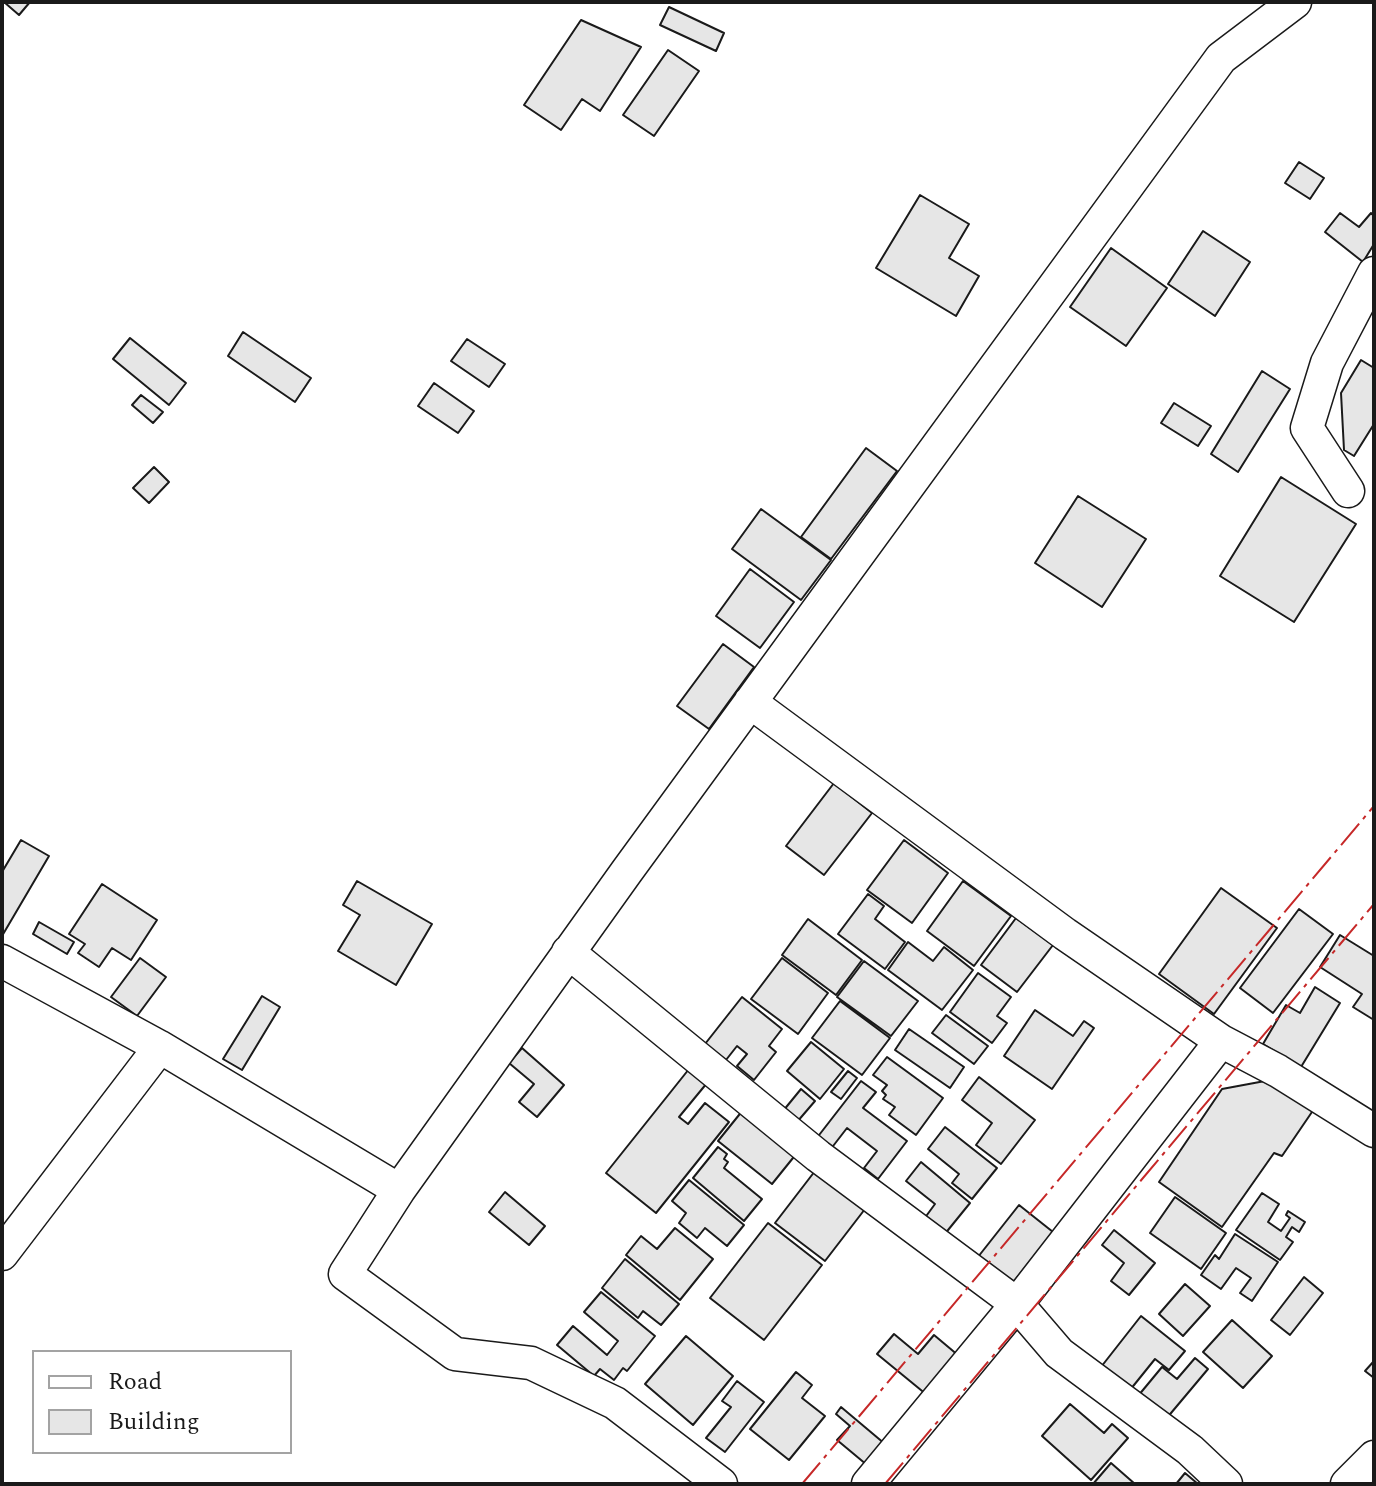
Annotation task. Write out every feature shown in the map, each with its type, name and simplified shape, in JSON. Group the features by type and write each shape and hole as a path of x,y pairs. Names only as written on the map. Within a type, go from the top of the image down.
{"street":[{"path":"721,1484 615,1403 531,1363 455,1354 345,1274 399,1190 568,952 1221,58 1295,2"},
{"path":"1348,491 1307,428 1327,363 1374,273"},
{"path":"750,702 1065,934 1221,1041 1278,1071 1374,1131"},
{"path":"568,952 818,1156 1017,1304 1059,1353 1190,1450 1226,1484"},
{"path":"2,961 160,1047 399,1190"},
{"path":"868,1484 1017,1304 1221,1041"},
{"path":"2,1254 160,1047"},
{"path":"1347,1484 1374,1457"}],"building":[{"path":"4,2 30,2 19,15"},
{"path":"669,7 724,33 716,51 660,25"},
{"path":"581,20 641,47 600,111 582,99 561,130 524,105"},
{"path":"668,50 699,71 654,136 623,115"},
{"path":"1299,162 1324,178 1310,199 1285,183"},
{"path":"920,195 969,224 949,258 979,276 956,316 876,268"},
{"path":"1340,213 1359,227 1371,213 1374,216 1374,244 1363,262 1325,232"},
{"path":"1203,231 1250,262 1215,316 1168,284"},
{"path":"1111,248 1167,288 1126,346 1070,307"},
{"path":"243,332 311,378 295,402 228,356"},
{"path":"130,338 186,383 169,405 113,359"},
{"path":"467,339 505,364 489,387 451,361"},
{"path":"1361,360 1374,368 1374,424 1354,456 1344,450 1341,393"},
{"path":"1262,371 1290,389 1238,472 1211,454"},
{"path":"434,383 474,411 458,433 418,406"},
{"path":"141,395 163,412 153,423 132,405"},
{"path":"1174,403 1211,426 1198,446 1161,423"},
{"path":"866,448 897,471 831,559 801,537"},
{"path":"154,467 169,482 149,503 133,488"},
{"path":"1281,477 1356,524 1294,622 1220,576"},
{"path":"1078,496 1146,539 1102,607 1035,563"},
{"path":"761,509 831,560 801,600 732,549"},
{"path":"750,569 794,602 760,648 716,616"},
{"path":"723,644 754,667 709,729 677,706"},
{"path":"834,783 872,813 824,875 786,846"},
{"path":"21,840 49,856 2,936 2,872"},
{"path":"904,840 948,873 912,923 867,890"},
{"path":"357,881 432,924 396,985 338,951 360,915 343,905"},
{"path":"963,881 1011,916 974,966 927,931"},
{"path":"102,884 157,920 131,960 112,948 99,967 78,953 85,944 69,934"},
{"path":"1221,888 1277,928 1214,1014 1159,974"},
{"path":"868,894 884,906 875,919 905,942 885,969 838,934"},
{"path":"1299,909 1333,934 1273,1013 1240,988"},
{"path":"1016,918 1053,945 1017,992 981,965"},
{"path":"808,919 862,960 836,995 782,955"},
{"path":"39,922 74,942 67,954 33,934"},
{"path":"1340,935 1374,956 1374,1020 1353,1007 1362,994 1320,967"},
{"path":"908,942 933,961 944,947 973,970 942,1010 888,970"},
{"path":"140,958 166,977 137,1016 111,997"},
{"path":"782,958 828,993 798,1034 751,999"},
{"path":"864,961 918,1001 891,1036 837,997"},
{"path":"978,973 1011,997 997,1016 1007,1023 992,1043 950,1012"},
{"path":"1315,987 1340,1003 1301,1067 1263,1044 1286,1005 1300,1013"},
{"path":"262,996 280,1007 242,1070 223,1059"},
{"path":"742,997 782,1029 769,1046 776,1052 754,1080 737,1066 747,1054 737,1046 726,1060 705,1044"},
{"path":"840,1001 890,1038 862,1075 812,1038"},
{"path":"1035,1010 1073,1036 1084,1021 1094,1028 1052,1089 1004,1056"},
{"path":"946,1015 988,1046 974,1064 932,1033"},
{"path":"909,1029 964,1067 950,1088 895,1050"},
{"path":"811,1042 844,1069 820,1099 787,1071"},
{"path":"522,1048 564,1085 537,1117 519,1102 534,1084 509,1063"},
{"path":"887,1057 943,1098 916,1135 889,1115 895,1107 883,1099 886,1095 882,1091 887,1085 873,1075"},
{"path":"689,1069 707,1083 679,1117 688,1124 705,1103 729,1122 656,1213 606,1173"},
{"path":"848,1071 857,1078 841,1099 831,1092"},
{"path":"979,1077 1035,1120 1001,1164 976,1145 992,1123 962,1100"},
{"path":"861,1081 876,1092 863,1108 907,1141 878,1179 864,1168 877,1151 847,1128 830,1150 816,1139"},
{"path":"1265,1081 1314,1109 1282,1156 1274,1153 1222,1227 1159,1182 1222,1089"},
{"path":"801,1089 815,1101 797,1122 783,1111"},
{"path":"743,1110 797,1153 772,1184 718,1141"},
{"path":"945,1127 997,1168 972,1199 952,1183 959,1174 928,1149"},
{"path":"718,1147 727,1154 724,1159 728,1162 724,1168 762,1199 744,1221 693,1178"},
{"path":"921,1162 970,1203 944,1235 924,1219 935,1204 906,1181"},
{"path":"815,1171 865,1209 825,1261 775,1223"},
{"path":"689,1180 744,1225 727,1246 705,1228 697,1238 679,1223 686,1213 672,1201"},
{"path":"505,1192 545,1226 529,1245 489,1212"},
{"path":"1262,1193 1279,1204 1268,1222 1281,1231 1290,1218 1286,1215 1288,1211 1305,1222 1299,1232 1292,1227 1286,1237 1293,1242 1280,1260 1236,1230"},
{"path":"1175,1197 1226,1233 1201,1269 1150,1233"},
{"path":"1019,1205 1053,1232 1008,1289 974,1262"},
{"path":"768,1223 822,1265 764,1340 710,1298"},
{"path":"675,1228 713,1259 680,1300 626,1255 641,1236 657,1249"},
{"path":"1114,1230 1155,1263 1129,1295 1111,1281 1124,1263 1102,1245"},
{"path":"1235,1234 1278,1262 1252,1301 1240,1293 1251,1278 1236,1268 1221,1289 1201,1275 1215,1255 1219,1259"},
{"path":"625,1259 679,1304 661,1325 643,1311 638,1318 602,1288"},
{"path":"1304,1277 1323,1293 1290,1335 1271,1320"},
{"path":"1185,1284 1210,1306 1183,1336 1159,1314"},
{"path":"601,1292 655,1336 627,1371 623,1368 614,1380 600,1369 594,1376 557,1345 573,1326 607,1355 618,1341 584,1312"},
{"path":"1141,1316 1185,1351 1169,1370 1155,1359 1130,1390 1101,1367"},
{"path":"1232,1320 1272,1356 1243,1388 1203,1352"},
{"path":"894,1334 918,1354 934,1335 959,1356 927,1395 877,1354"},
{"path":"686,1336 733,1376 693,1425 645,1384"},
{"path":"1195,1358 1208,1369 1166,1419 1138,1396 1162,1367 1177,1379"},
{"path":"1374,1361 1374,1378 1365,1371"},
{"path":"796,1372 812,1385 802,1398 825,1416 789,1460 750,1429"},
{"path":"737,1381 764,1402 725,1452 706,1438 731,1407 722,1401"},
{"path":"1070,1404 1104,1433 1112,1424 1128,1438 1091,1480 1042,1436"},
{"path":"841,1407 885,1444 867,1465 837,1440 850,1426 836,1414"},
{"path":"1111,1463 1135,1484 1093,1484"},
{"path":"1185,1473 1198,1484 1176,1484"}],"power":[{"path":"802,1484 1374,806"},
{"path":"885,1484 1374,904"}]}
